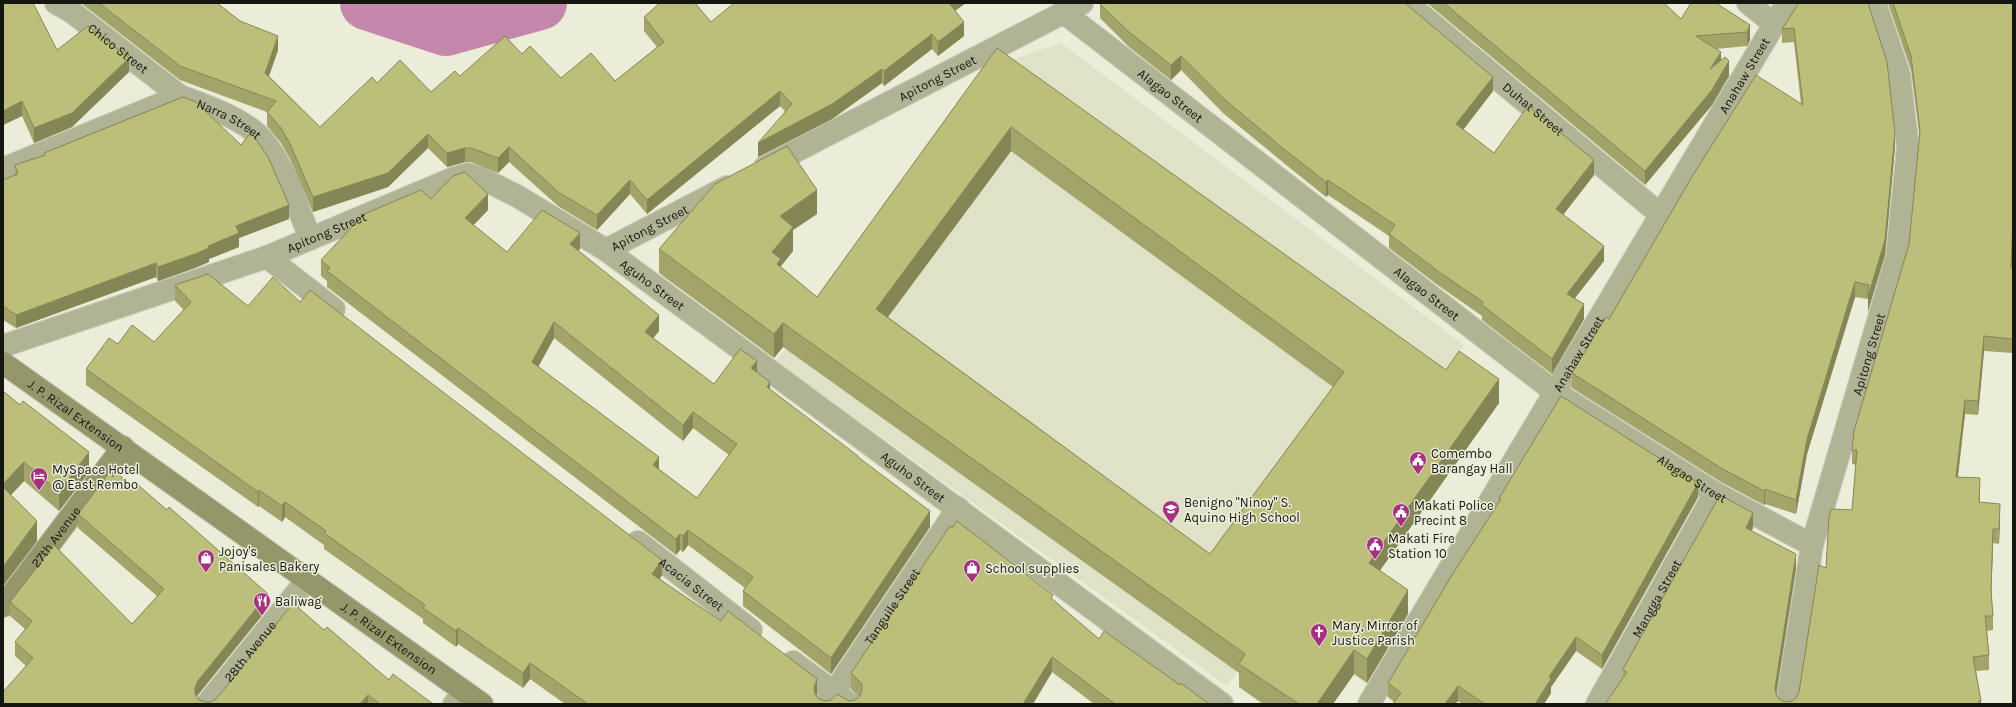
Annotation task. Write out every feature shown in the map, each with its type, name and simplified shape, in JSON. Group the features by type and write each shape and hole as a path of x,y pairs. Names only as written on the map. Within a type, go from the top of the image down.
{"main road":[{"name":"J. P. Rizal Extension","path":"3,363 307,580 467,700"},
{"name":"27th Avenue","path":"3,606 123,448"}],"street":[{"name":"Chico Street","path":"56,3 72,12 180,96"},
{"name":"Duhat Street","path":"1407,3 1661,215"},
{"path":"1748,3 1774,24"},
{"name":"Anahaw Street","path":"1369,704 1787,3"},
{"name":"Apitong Street","path":"1787,704 1812,545 1897,257 1908,147 1899,74 1875,3"},
{"name":"Apitong Street","path":"3,346 268,257 310,238 468,174 481,178 516,196 606,250 1072,8"},
{"name":"Alagao Street","path":"1072,8 1555,392 1715,493 1812,545"},
{"name":"Narra Street","path":"3,169 180,96 223,112 252,130 271,152 284,175 310,238"},
{"name":"Aguho Street","path":"606,250 1222,704"},
{"path":"268,257 349,320"},
{"name":"Mangga Street","path":"1597,704 1715,493"},
{"name":"Tanguile Street","path":"836,700 958,508"},
{"name":"Acacia Street","path":"619,528 773,647 836,700"},
{"name":"28th Avenue","path":"207,704 307,580"}],"shaded area":[{"name":"Benigno \"Ninoy\" S. Aquino High School","path":"1061,43 1464,345 1227,686 776,361 999,64"}],"building":[{"path":"3,3 33,3 57,50 88,26 129,58 72,113 34,128 22,101 3,111"},
{"path":"99,3 217,3 240,21 278,36 265,73 320,127 372,77 377,83 400,60 431,92 455,71 460,76 505,36 522,54 530,46 561,78 591,53 615,81 664,42 644,17 660,3 695,3 711,22 734,3 949,3 964,22 938,42 932,34 884,71 882,69 832,104 758,143 792,104 780,91 647,200 630,180 597,215 558,192 509,147 498,158 471,148 465,148 447,153 428,134 388,173 313,197 290,144 281,128 267,112 276,101 180,66"},
{"path":"1405,3 1493,77 1456,124 1494,153 1528,106 1594,160 1556,209 1604,246 1567,294 1584,304 1552,359 1482,305 1483,302 1439,272 1389,234 1395,225 1328,180 1326,182 1285,150 1223,98 1181,56 1171,65 1129,32 1100,4"},
{"path":"1444,3 1664,3 1681,19 1691,3 1716,3 1750,25 1747,32 1696,36 1721,52 1710,69 1725,57 1729,61 1712,90 1645,171"},
{"path":"1799,3 1868,3 1887,62 1895,133 1885,240 1868,297 1869,285 1855,282 1807,439 1796,500 1765,489 1764,491 1721,468 1572,373 1606,317 1609,319 1693,175 1756,75 1803,105 1794,28 1782,29"},
{"path":"1893,3 2013,3 2013,218 2011,268 2013,268 2013,339 1984,336 1978,401 1965,400 1956,477 1980,478 1979,502 2000,504 1999,529 1993,529 1991,590 1993,616 1985,616 1989,655 1973,657 1981,701 1979,701 1979,704 1605,704 1627,672 1623,669 1720,495 1753,513 1746,528 1796,554 1775,688 1779,699 1785,702 1792,701 1796,698 1799,692 1819,565 1826,568 1829,517 1831,509 1852,510 1857,450 1852,450 1854,431 1909,244 1920,131 1911,56"},
{"path":"997,48 1446,370 1459,351 1499,379 1369,563 1408,590 1367,659 1354,650 1317,704 1299,704 1239,664 1245,654 783,323 774,334 659,249 715,184 787,146 817,190 780,216 793,227 772,252 781,259 777,264 817,297","holes":["1011,127 1344,372 1210,554 876,309"]},
{"path":"183,97 196,102 241,145 251,132 268,157 289,205 236,226 239,233 208,246 209,248 195,254 158,267 156,263 16,315 3,306 3,180 18,174 15,165 45,155 44,153"},
{"path":"465,172 488,194 465,218 507,252 542,210 580,233 570,244 659,315 645,332 714,384 740,349 757,361 751,368 770,382 767,387 930,511 831,658 743,591 753,577 688,530 683,536 680,534 676,539 327,271 330,268 321,260 364,214 421,190 431,199 453,176","holes":["554,322 683,425 693,412 737,444 697,498 653,465 659,457 532,362"]},
{"path":"208,274 248,306 273,277 300,302 310,290 662,560 652,574 721,621 728,611 817,679 814,688 815,694 819,699 826,701 831,700 837,694 849,701 855,700 860,696 862,684 851,673 950,526 952,528 957,521 1053,595 1051,598 1099,639 1104,631 1180,685 1181,683 1209,704 1115,704 1052,657 1023,704 588,704 530,663 523,673 458,628 456,631 423,608 425,605 324,533 326,531 285,502 282,506 259,490 258,492 86,369 109,338 118,344 132,325 154,342 191,302 175,285"},
{"path":"3,391 20,405 23,401 89,452 59,492 24,462 3,484"},
{"path":"1561,396 1698,483 1602,655 1576,637 1549,677 1551,679 1535,704 1485,704 1458,686 1445,704 1393,704 1401,693 1388,683 1452,575 1501,499 1499,498"},
{"path":"109,473 113,477 117,473 135,489 138,485 167,510 169,507 268,594 197,682 195,694 199,700 211,702 217,698 293,603 324,630 327,627 389,680 393,674 433,704 380,704 368,695 360,704 3,704 3,692 33,658 15,642 32,621 10,602 54,545 132,624 164,589 78,514"},
{"path":"3,487 37,521 3,567"}],"waterway":[{"path":"367,3 446,29 540,3"}],"place":[{"name":"Comembo Barangay Hall","path":"1418,475"},
{"name":"MySpace Hotel @ East Rembo","path":"39,491"},
{"name":"Benigno \"Ninoy\" S. Aquino High School","path":"1171,524"},
{"name":"Makati Police Precint 8","path":"1401,527"},
{"name":"Makati Fire Station 10","path":"1375,560"},
{"name":"Jojoy's Panisales Bakery","path":"206,573"},
{"name":"School supplies","path":"972,583"},
{"name":"Baliwag","path":"262,616"},
{"name":"Mary, Mirror of Justice Parish","path":"1319,647"}]}
